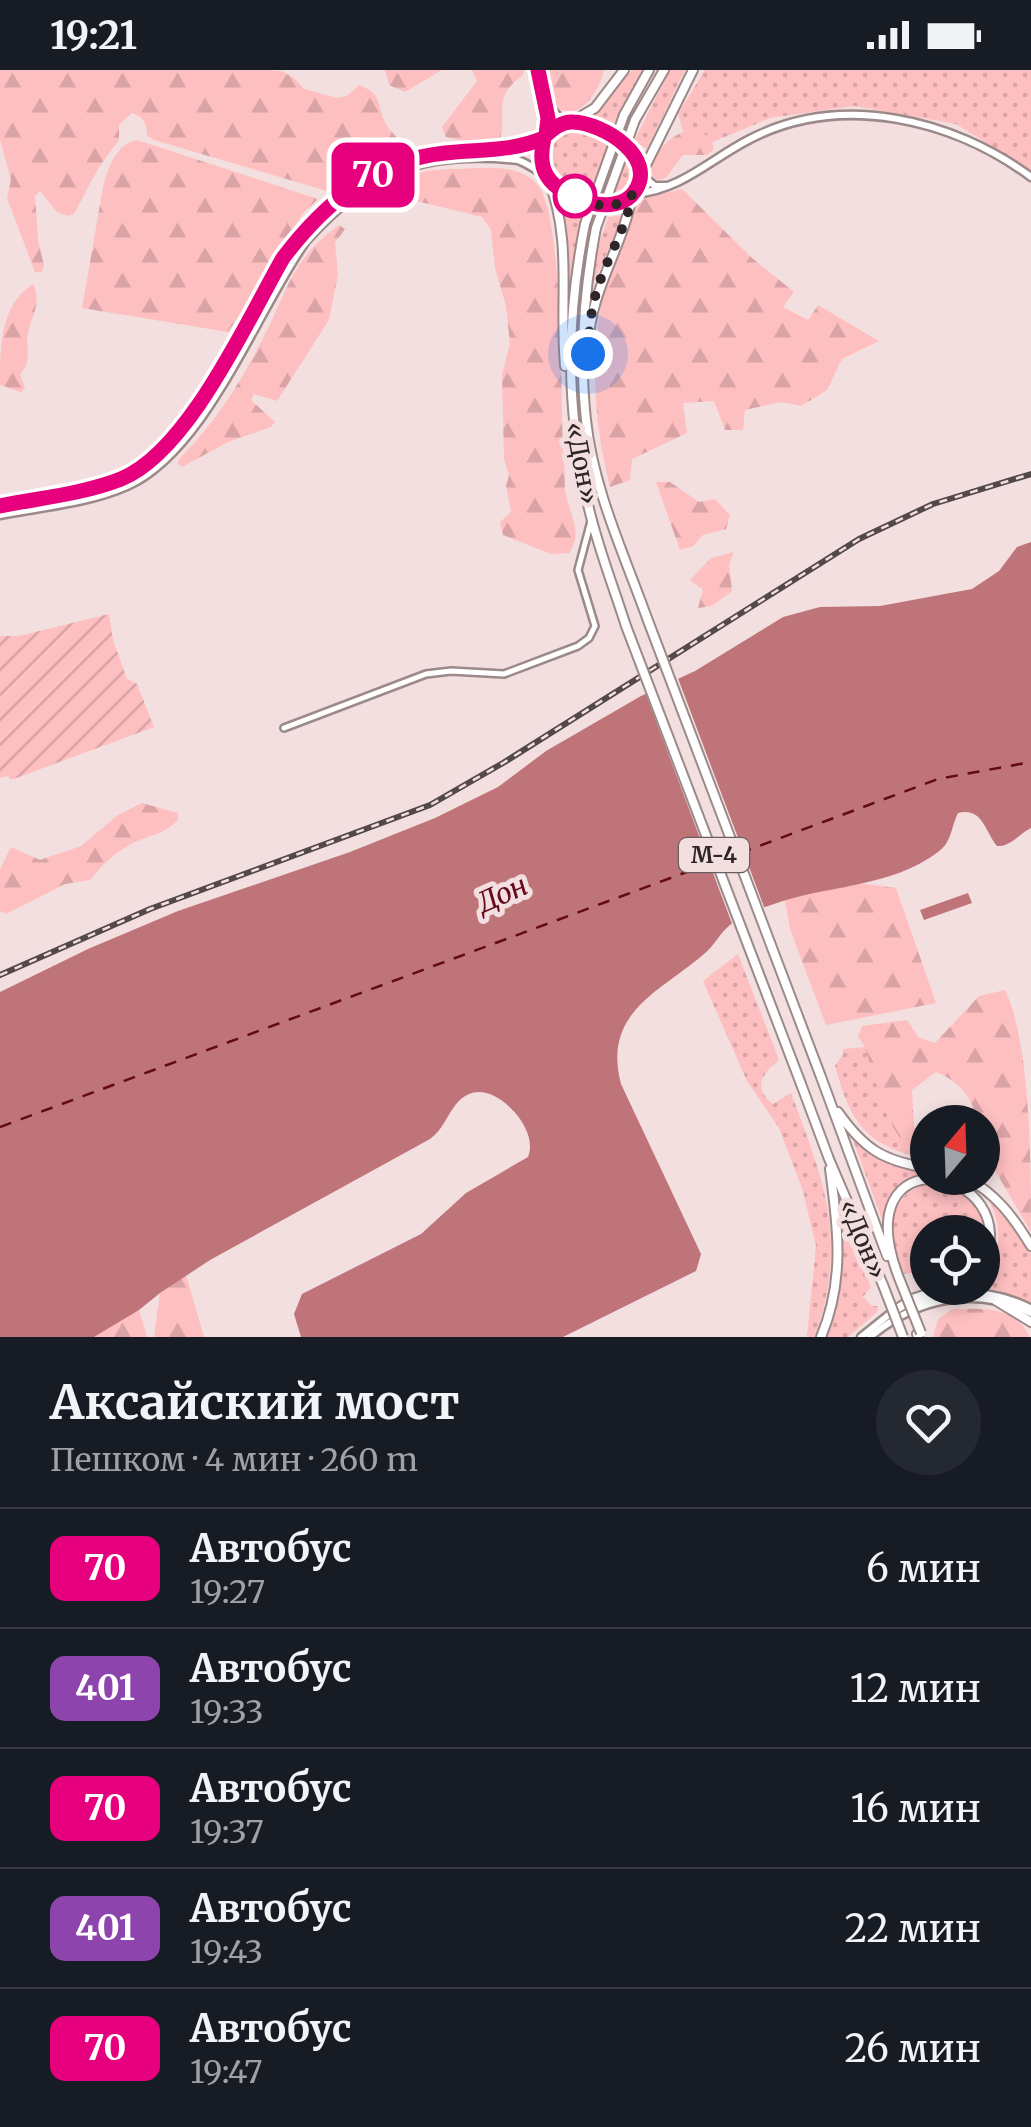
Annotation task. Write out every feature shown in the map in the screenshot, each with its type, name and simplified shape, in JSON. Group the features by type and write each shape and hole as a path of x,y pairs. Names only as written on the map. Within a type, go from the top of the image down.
{"main road":[{"path":"538,70 548,118 541,158 559,209 566,255 564,348 568,376"},
{"path":"0,506 119,484 142,468 176,436 197,408 283,258 333,202 380,171 412,158 516,149 545,137 595,108 624,70"},
{"name":"«Дон»","path":"650,70 624,116 585,224 575,275 568,376 573,424 592,518 626,626 829,1159 902,1337"},
{"name":"«Дон»","path":"664,70 635,120 596,228 584,306 586,421 603,499 919,1335"},
{"path":"585,390 592,310 630,210 632,195 693,70"},
{"path":"544,99 550,110 569,122 618,139 632,151 641,174 655,186 678,184"},
{"path":"0,515 146,476 184,443 290,264 328,216 383,178 414,164 430,160 518,160 570,194 595,204 620,204 632,195 660,192 678,184 756,136 792,124 851,116 908,120 963,137 1031,177"},
{"path":"831,1104 858,1139 877,1154 910,1165"},
{"path":"821,1337 832,1301 840,1240 829,1159"},
{"path":"899,1283 886,1227 890,1212 903,1194 925,1180 943,1178 966,1183 978,1192 991,1215"},
{"path":"991,1195 1010,1214 1031,1246"},
{"path":"891,1313 924,1298 972,1292 992,1294 1031,1310"},
{"path":"861,1337 910,1299"},
{"path":"1000,1301 1031,1310"},
{"path":"1000,1303 1031,1322"},
{"path":"870,1337 900,1315 924,1305"}],"street":[{"path":"284,728 426,674 504,674 578,646 595,626 578,570 592,518"}],"green space":[{"path":"0,70 281,71 304,89 337,98 347,96 359,85 376,96 386,124 398,140 399,153 390,157 371,140 358,137 346,146 341,159 352,168 346,184 334,193 154,140 147,135 144,121 132,113 119,125 119,140 99,167 74,214 57,212 40,191 35,196 44,265 42,272 35,272 7,198 11,179 0,140"},
{"path":"385,70 442,70 405,92 389,85"},
{"path":"472,70 524,70 504,99 499,143 446,137 442,127 477,81"},
{"path":"543,70 604,70 591,97 577,110 568,112 552,101"},
{"path":"632,70 642,70 613,124 594,115"},
{"path":"670,70 685,70 647,149 634,141"},
{"path":"705,70 1031,70 1031,171 956,124 854,106 770,118 689,152 678,114"},
{"path":"574,126 602,135 629,151 635,177 624,195 590,192 573,184 550,161 548,148 556,136"},
{"path":"695,128 711,138 714,149 707,155 683,155 666,178 657,180 650,175 654,159 665,144"},
{"path":"137,140 318,199 303,213 228,332 82,308 104,182 119,150"},
{"path":"496,168 519,172 537,184 546,203 560,317 565,487 575,530 570,553 551,554 503,535 500,522 511,512 504,459 502,374 510,344 491,230 482,217 404,198 394,181 449,169"},
{"path":"682,189 752,258 794,292 783,307 808,320 818,305 879,341 842,359 827,390 801,406 781,402 745,410 743,430 725,430 714,401 683,403 687,433 632,459 630,480 610,487 596,393 595,361 602,298 621,238 637,206 649,197"},
{"path":"560,196 573,206 583,206 569,289 568,246"},
{"path":"623,215 593,285 598,247 608,217"},
{"path":"339,225 345,229 335,243 338,275 329,320 277,401 254,394 251,400 275,422 182,467 177,463 181,457 209,426 243,376 298,268 314,246"},
{"path":"33,284 36,303 28,333 27,360 20,374 25,388 21,392 0,385 2,342 14,303"},
{"path":"656,482 670,482 699,502 715,499 730,515 726,529 703,535 693,546 680,550"},
{"path":"734,552 729,564 732,591 712,606 698,608 703,590 690,580 711,558"},
{"path":"109,614 113,640 127,679 137,684 154,727 11,780 8,776 0,778 0,636 19,636"},
{"path":"142,803 178,813 178,820 120,851 90,880 65,884 6,914 0,911 0,869 11,847 40,860 81,846 118,815"},
{"path":"857,883 896,888 936,1003 826,1025 790,929 785,900"},
{"path":"738,954 779,1060 764,1076 763,1093 773,1104 791,1093 814,1156 828,1212 830,1270 815,1337 807,1337 816,1246 803,1191 779,1128 747,1081 703,981"},
{"path":"1005,990 1014,1013 1025,1073 1031,1232 1000,1179 1000,1105 972,1105 952,1080 936,1072 912,1090 910,1147 891,1122 858,1037 862,1026 907,1020 918,1037 935,1043 979,996"},
{"path":"865,1047 888,1117 910,1155 869,1135 852,1113 835,1066 843,1049"},
{"path":"850,1132 877,1155 910,1165 910,1181 900,1188 883,1222"},
{"path":"910,1192 910,1195 975,1195 988,1215 910,1215 910,1273 904,1274 890,1229 902,1199"},
{"path":"986,1195 1001,1208 1031,1254 1031,1305 1000,1292 1000,1215 995,1215"},
{"path":"843,1218 871,1287 863,1297 872,1306 878,1306 877,1312 848,1337 825,1337 836,1294"},
{"path":"186,1275 204,1337 154,1337 160,1293"},
{"path":"952,1309 986,1309 1007,1314 1030,1337 933,1337 938,1319"},
{"path":"139,1310 147,1337 94,1337"}],"water":[{"name":"Дон","path":"1031,542 1031,828 997,846 978,817 958,813 946,844 920,864 879,879 792,898 739,919 704,954 653,993 627,1021 617,1059 621,1084 701,1254 696,1271 563,1337 301,1337 294,1314 302,1294 421,1234 466,1193 528,1157 529,1138 520,1119 498,1098 480,1092 462,1098 430,1139 210,1260 94,1337 0,1337 0,992 178,911 350,852 435,818 498,787 546,751 641,696 695,671 783,617 820,607 880,606 972,589 999,571 1017,547"},
{"path":"968,893 972,903 924,920 920,910"}],"pier":[{"path":"676,673 766,912 734,929 644,689"}],"ferry route":[{"path":"719,861 938,779 1031,762"},
{"path":"0,1127 711,863"}],"railway":[{"path":"0,975 150,909 430,805 859,539 933,504 1031,474"}],"bus line":[{"name":"70","path":"0,506 121,479 159,454 197,408 283,258 300,236 345,192 380,171 412,158 516,149 544,138 541,158 546,175 555,185 595,204 610,206 629,198 641,174 632,151 618,139 573,122 562,123 546,135 548,118 538,70"}],"route":[{"path":"575,196 570,194 610,206 632,195 592,310 588,354"}]}
